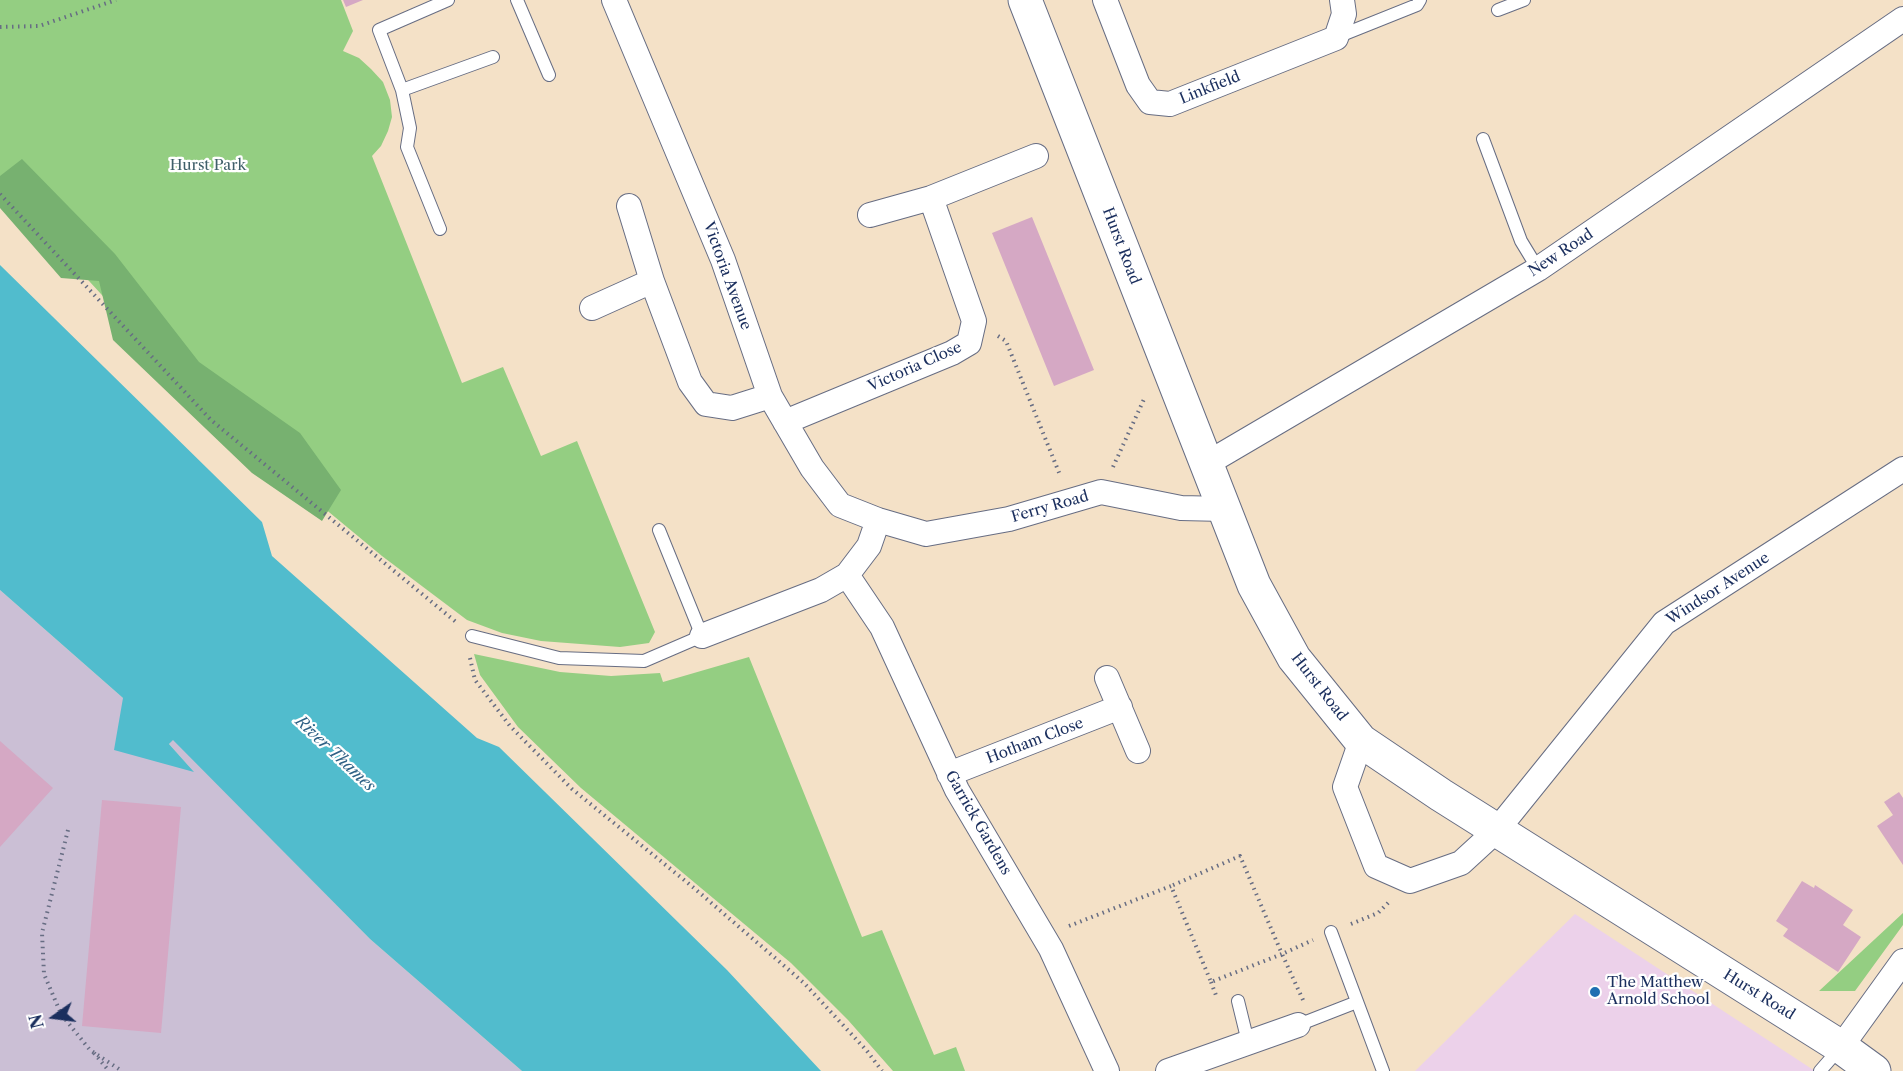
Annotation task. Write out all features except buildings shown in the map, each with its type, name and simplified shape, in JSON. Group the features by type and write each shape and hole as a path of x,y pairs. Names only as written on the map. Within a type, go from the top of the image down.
{"main road":[{"name":"Hurst Road","path":"1025,0 1254,585 1294,658 1361,741 1497,830 1841,1047 1874,1071"}],"street":[{"name":"Victoria Avenue","path":"614,0 723,260 770,396 812,468 840,505 878,520"},
{"name":"Linkfield","path":"1105,0 1138,85 1150,102 1170,105 1336,38"},
{"path":"1336,38 1344,14 1342,0"},
{"name":"New Road","path":"1206,464 1538,269 1903,19"},
{"path":"870,215 930,198 1036,156"},
{"path":"930,198 974,321"},
{"path":"629,206 652,281 690,382 706,404 732,408 770,396"},
{"path":"592,308 652,281"},
{"name":"Victoria Close","path":"785,422 952,353 969,343 974,321"},
{"name":"Windsor Avenue","path":"1361,741 1345,787 1376,866 1410,881 1461,863 1497,830 1664,623 1903,469"},
{"name":"Ferry Road","path":"878,520 926,534 1009,519 1101,492 1181,508 1224,509"},
{"path":"702,636 821,590 847,575 869,546 878,520"},
{"name":"Garrick Gardens","path":"847,575 882,627 949,774 1044,936 1107,1071"},
{"path":"1107,678 1138,751"},
{"name":"Hotham Close","path":"949,774 1120,707"},
{"path":"1841,1047 1903,961"},
{"path":"1168,1071 1298,1025"}],"lane":[{"path":"440,229 407,147 410,128 402,90 379,30 448,0"},
{"path":"517,0 549,75"},
{"path":"1336,38 1417,5 1420,0"},
{"path":"1498,10 1524,0"},
{"path":"402,90 493,57"},
{"path":"1484,139 1521,241 1538,269"},
{"path":"472,636 559,658 644,661 702,636 659,530"},
{"path":"1331,932 1383,1071"},
{"path":"1238,1001 1248,1042"},
{"path":"1298,1025 1357,1002"},
{"path":"1820,1071 1841,1047"}],"path":[{"path":"0,27 39,26 116,0"},
{"path":"0,195 211,420 472,636 470,657 475,680 510,726 572,789 694,888 804,983 867,1051 882,1071"},
{"path":"974,321 1006,340 1070,500"},
{"path":"1101,492 1147,394 1169,369"},
{"path":"68,830 42,933 44,974 61,1014 109,1071"},
{"path":"1044,936 1240,856 1281,954 1210,982 1171,886"},
{"path":"90,1050 122,1071"}],"shaded area":[{"path":"0,590 123,698 193,771 169,744 173,739 370,939 522,1071 0,1071"},
{"name":"The Matthew Arnold School","path":"1575,914 1815,1071 1415,1071"}],"green space":[{"name":"Hurst Park","path":"0,0 341,0 353,31 343,51 359,58 371,69 383,82 390,100 392,117 388,131 381,146 372,156 462,383 503,367 541,456 577,441 655,632 649,643 620,647 541,641 502,633 467,620 382,556 213,416 0,184"},
{"path":"22,159 115,254 199,362 300,433 341,490 322,521 252,473 113,340 99,281 61,278 0,208 0,176"},
{"path":"474,654 560,672 611,676 660,673 663,682 749,657 862,937 882,930 934,1055 956,1047 965,1071 893,1071 848,1020 791,963 581,788 518,727 480,675"},
{"path":"1903,913 1903,925 1855,991 1819,991"}],"water":[{"name":"River Thames","path":"0,265 262,522 272,556 477,738 499,747 727,970 821,1071 522,1071 370,939 173,740 169,744 194,772 114,750 123,698 0,590"}],"place":[{"name":"The Matthew Arnold School","path":"1595,992"}]}
